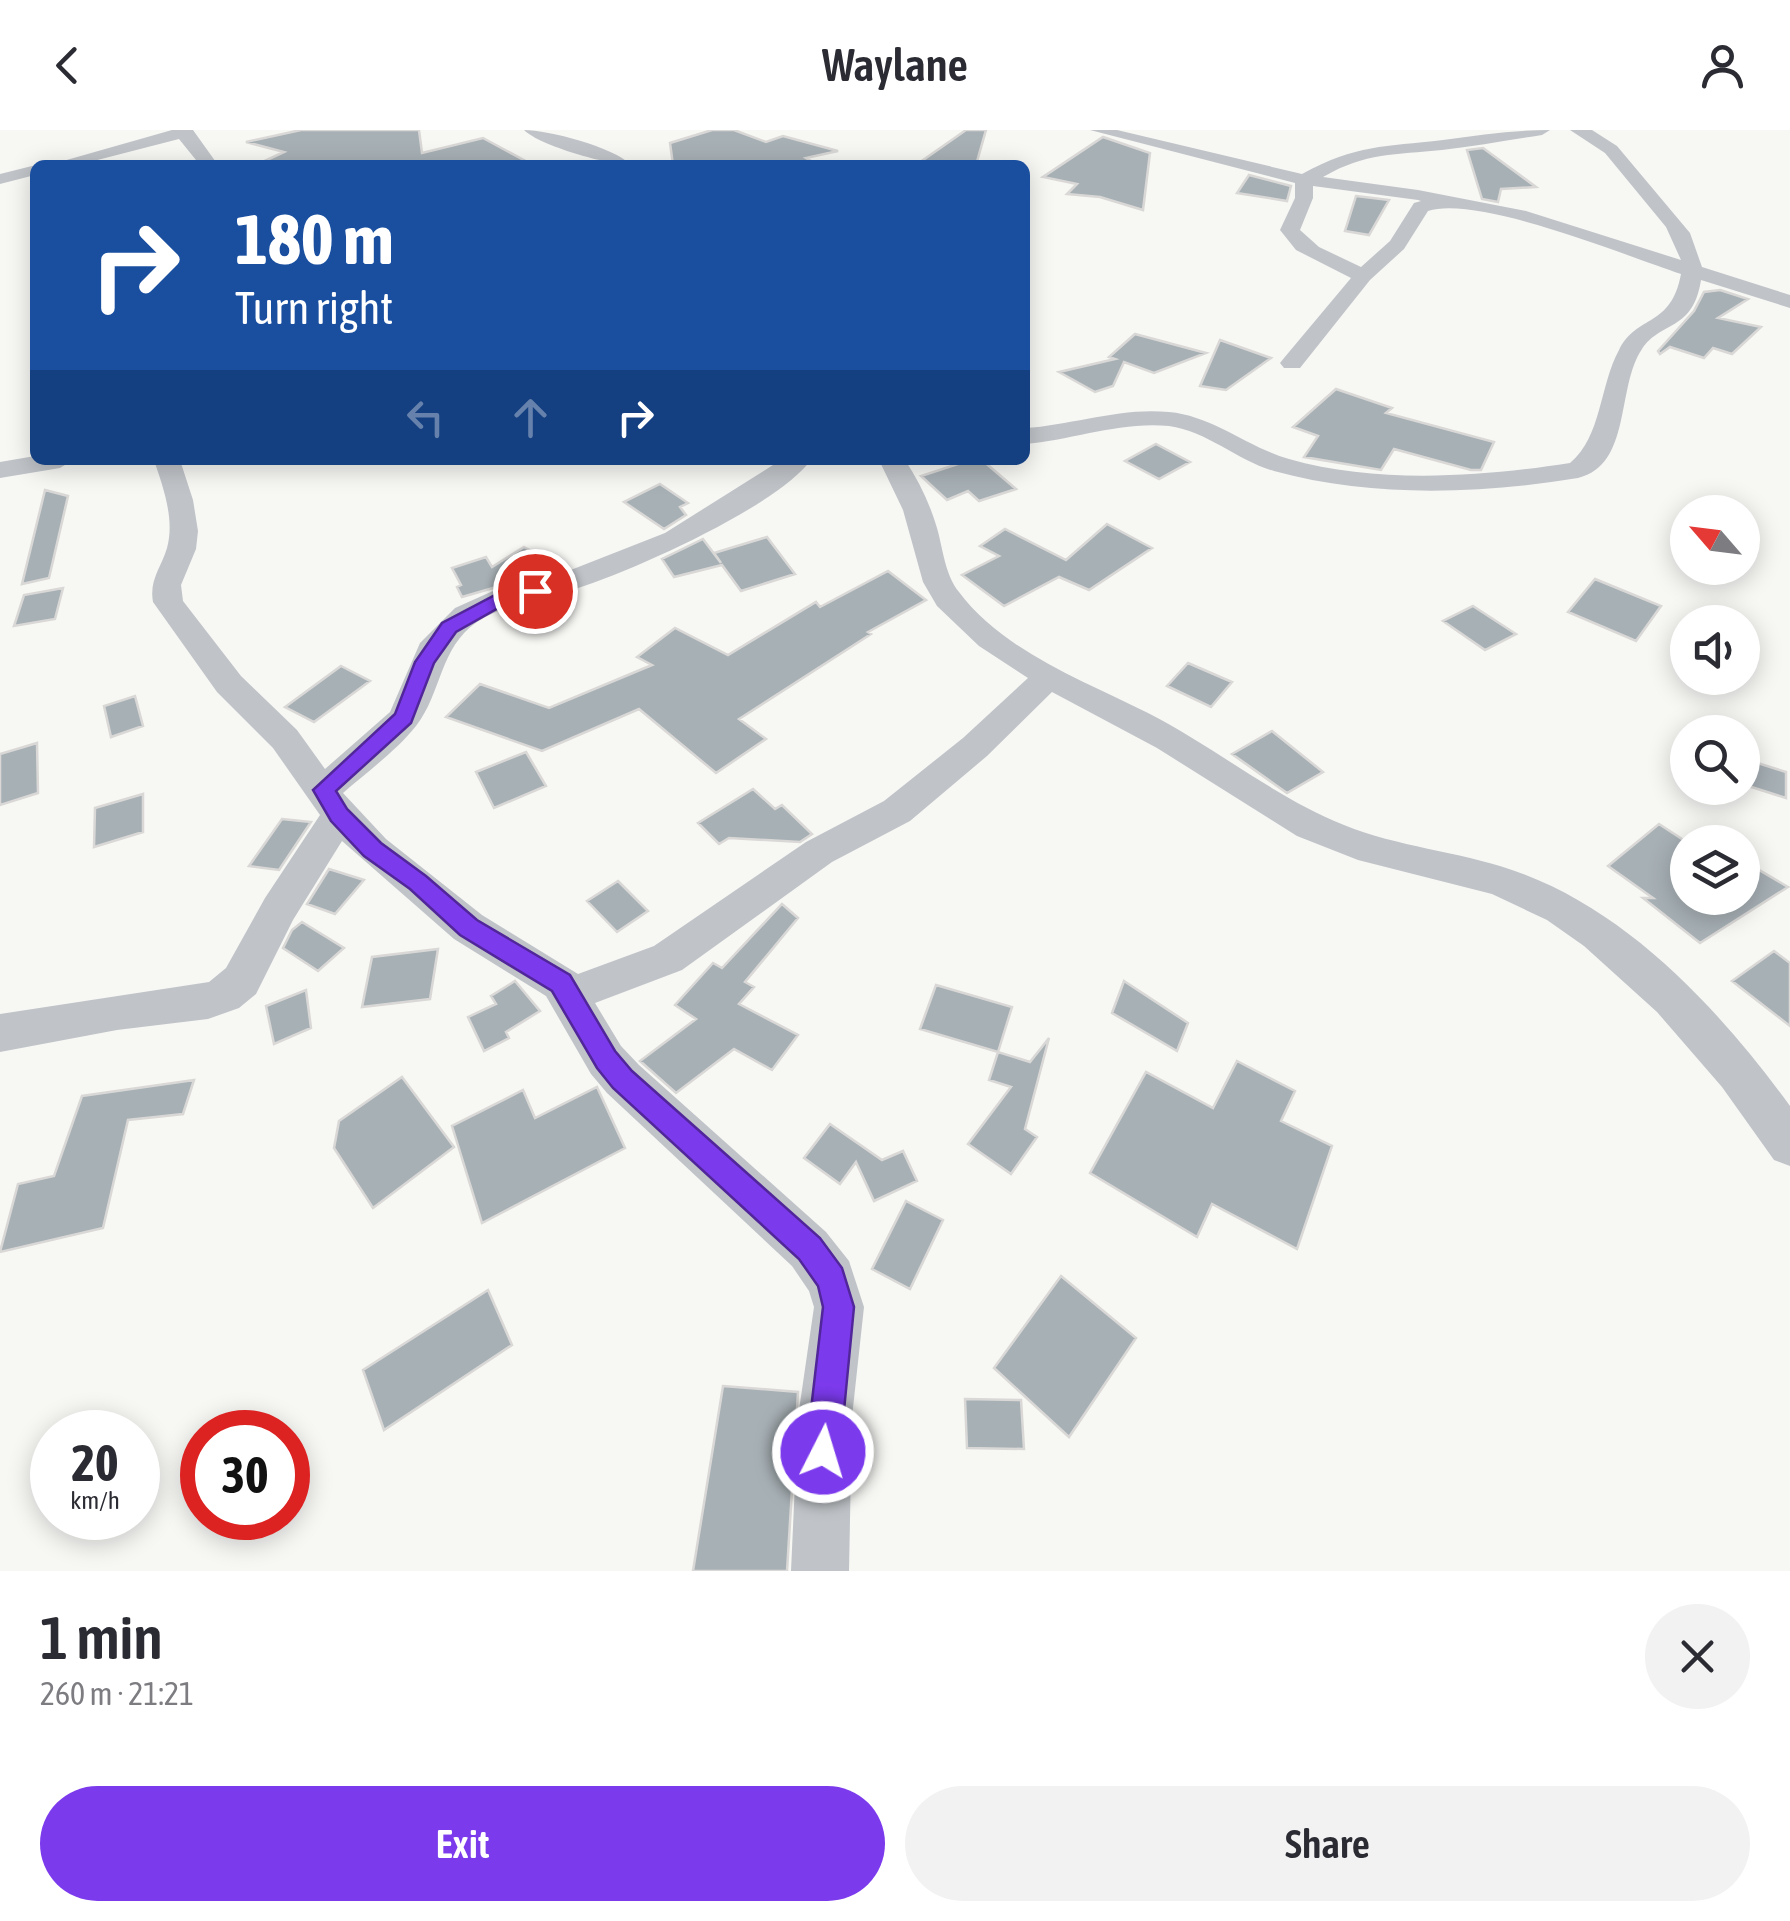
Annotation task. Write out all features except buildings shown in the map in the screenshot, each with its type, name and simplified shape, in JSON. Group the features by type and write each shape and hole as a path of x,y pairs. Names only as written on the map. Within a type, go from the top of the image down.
{"street":[{"path":"532,130 544,140 597,148 608,160"},
{"path":"1098,130 1198,158 1304,180 1448,196 1539,220 1790,302"},
{"path":"1304,180 1354,154 1386,147 1444,153 1542,130"},
{"path":"1030,435 1172,420 1227,437 1273,462 1317,474 1433,479 1578,470 1596,455 1608,435 1610,404 1631,346 1676,315 1692,269 1684,234 1632,177 1619,154 1578,130"},
{"path":"76,160 183,131 205,160"},
{"path":"0,159 18,175"},
{"path":"1304,180 1304,198 1290,230 1293,238 1312,252 1342,262 1363,276"},
{"path":"1292,363 1363,276 1397,245 1422,207 1448,196"},
{"path":"0,470 30,465"},
{"path":"169,465 176,483 183,545 164,588 168,602 228,684 284,739 372,850 418,883 468,928 561,983 622,1079 810,1249 831,1279 839,1307 825,1417 820,1571"},
{"path":"0,1033 208,1001 224,994 241,981 252,965 331,802 404,718 436,642 466,616 504,598 568,582 676,539 791,465"},
{"path":"895,465 916,506 936,581 951,602 980,628 1050,676 1146,726 1282,811 1333,836 1401,859 1523,889 1576,916 1637,968 1743,1080 1790,1144"},
{"path":"571,994 668,958 819,852 905,806 1050,676"},
{"path":"1743,1080 1790,1096"}],"route":[{"path":"535,591 504,598 449,627 425,662 404,718 324,790 339,815 372,850 418,883 468,928 561,983 571,994 606,1060 622,1079 810,1249 831,1279 839,1307 823,1452"}]}
